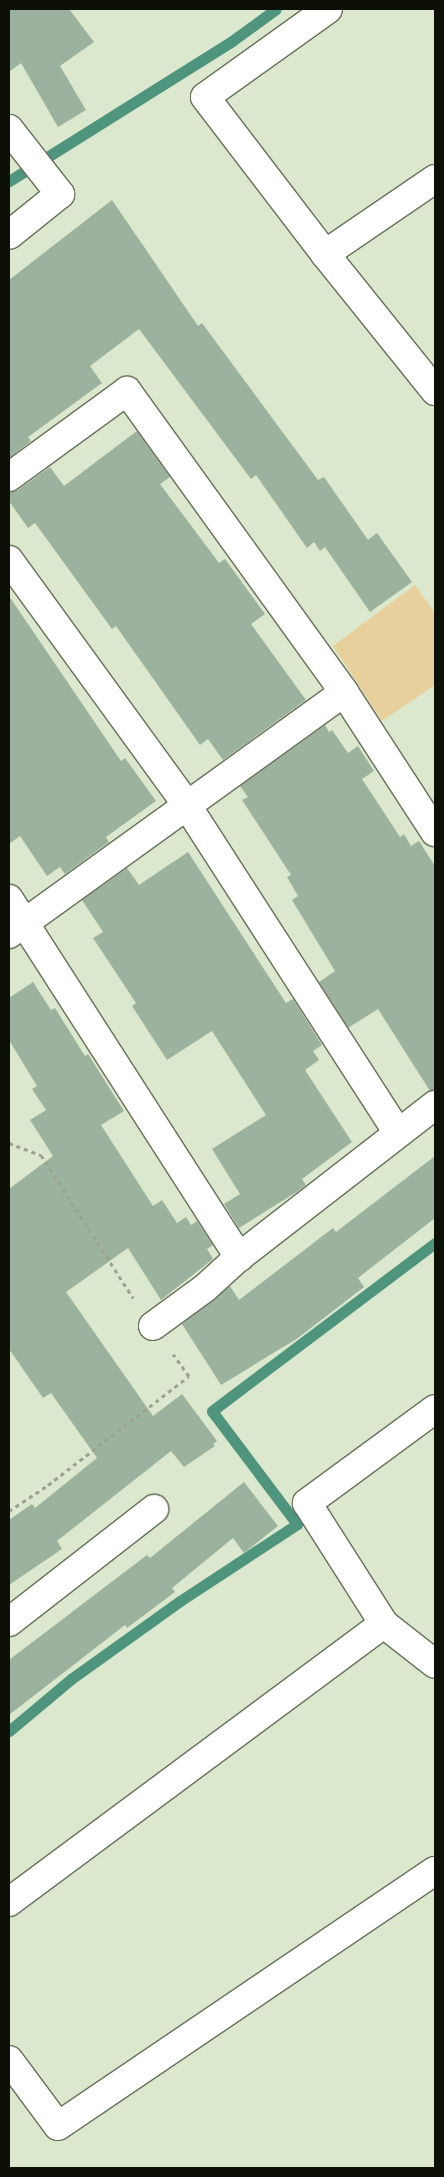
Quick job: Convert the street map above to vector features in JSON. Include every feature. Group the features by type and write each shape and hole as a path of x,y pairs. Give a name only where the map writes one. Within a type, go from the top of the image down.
{"street":[{"path":"328,9 204,97 324,254 435,391"},
{"path":"9,234 60,194 16,138"},
{"path":"324,254 435,179"},
{"path":"9,477 127,391 344,692 435,832"},
{"path":"9,560 186,804 397,1132"},
{"path":"17,928 186,804 344,692"},
{"path":"9,899 17,928 239,1257"},
{"path":"153,1326 205,1288 239,1257 397,1132 435,1105"},
{"path":"435,1409 307,1504 384,1624 435,1664"},
{"path":"9,1622 154,1509"},
{"path":"9,1902 384,1624"},
{"path":"9,2060 58,2126 435,1871"}],"path":[{"path":"9,1143 41,1155 115,1274 189,1376 48,1485 9,1511"}],"shaded area":[{"path":"415,585 435,613 435,685 382,721 333,646"}],"building":[{"path":"9,9 69,9 94,42 60,66 86,110 58,127 21,63 9,72"},
{"path":"112,200 198,326 202,323 318,480 324,477 368,540 377,533 412,582 370,612 325,547 320,551 314,542 307,548 256,475 251,479 139,329 90,366 102,383 28,437 31,441 9,458 9,280"},
{"path":"137,431 170,477 160,484 219,563 225,559 265,614 251,624 306,700 223,760 208,739 200,745 116,626 112,629 35,523 28,528 9,501 9,492 18,490 50,467 64,486"},
{"path":"9,596 121,761 125,758 156,801 106,837 109,842 65,874 60,867 47,876 20,836 9,844"},
{"path":"325,725 329,732 332,730 348,753 358,746 374,771 362,779 400,837 404,834 411,846 419,841 435,866 435,1090 430,1091 378,1009 348,1028 319,982 335,971 292,900 298,896 287,877 291,875 242,800 248,797 240,786"},
{"path":"188,852 286,1003 293,999 322,1045 313,1051 319,1060 305,1070 352,1142 302,1179 306,1185 239,1228 224,1204 240,1194 212,1149 266,1115 212,1031 167,1060 132,1006 136,1003 93,938 103,932 82,900 127,868 139,885"},
{"path":"33,982 51,1010 55,1008 85,1056 88,1054 124,1111 101,1125 153,1206 162,1200 177,1223 186,1217 191,1225 197,1221 213,1245 207,1249 213,1259 161,1300 128,1248 66,1292 153,1416 182,1394 217,1441 213,1444 215,1446 184,1467 171,1451 57,1541 62,1549 9,1585 9,1520 32,1504 35,1508 97,1458 51,1393 43,1398 9,1349 9,1189 53,1156 30,1120 46,1110 32,1089 37,1086 9,1040 9,998"},
{"path":"435,1156 435,1218 358,1278 364,1287 298,1338 221,1385 182,1324 230,1286 239,1300 333,1228 336,1232"},
{"path":"244,1482 278,1526 244,1553 233,1538 172,1588 175,1592 127,1628 125,1625 9,1715 9,1660 147,1555 150,1558"}],"waterway":[{"path":"9,181 232,41 276,9"},
{"path":"9,1731 71,1679 180,1601 297,1524 212,1411 435,1243"}]}
